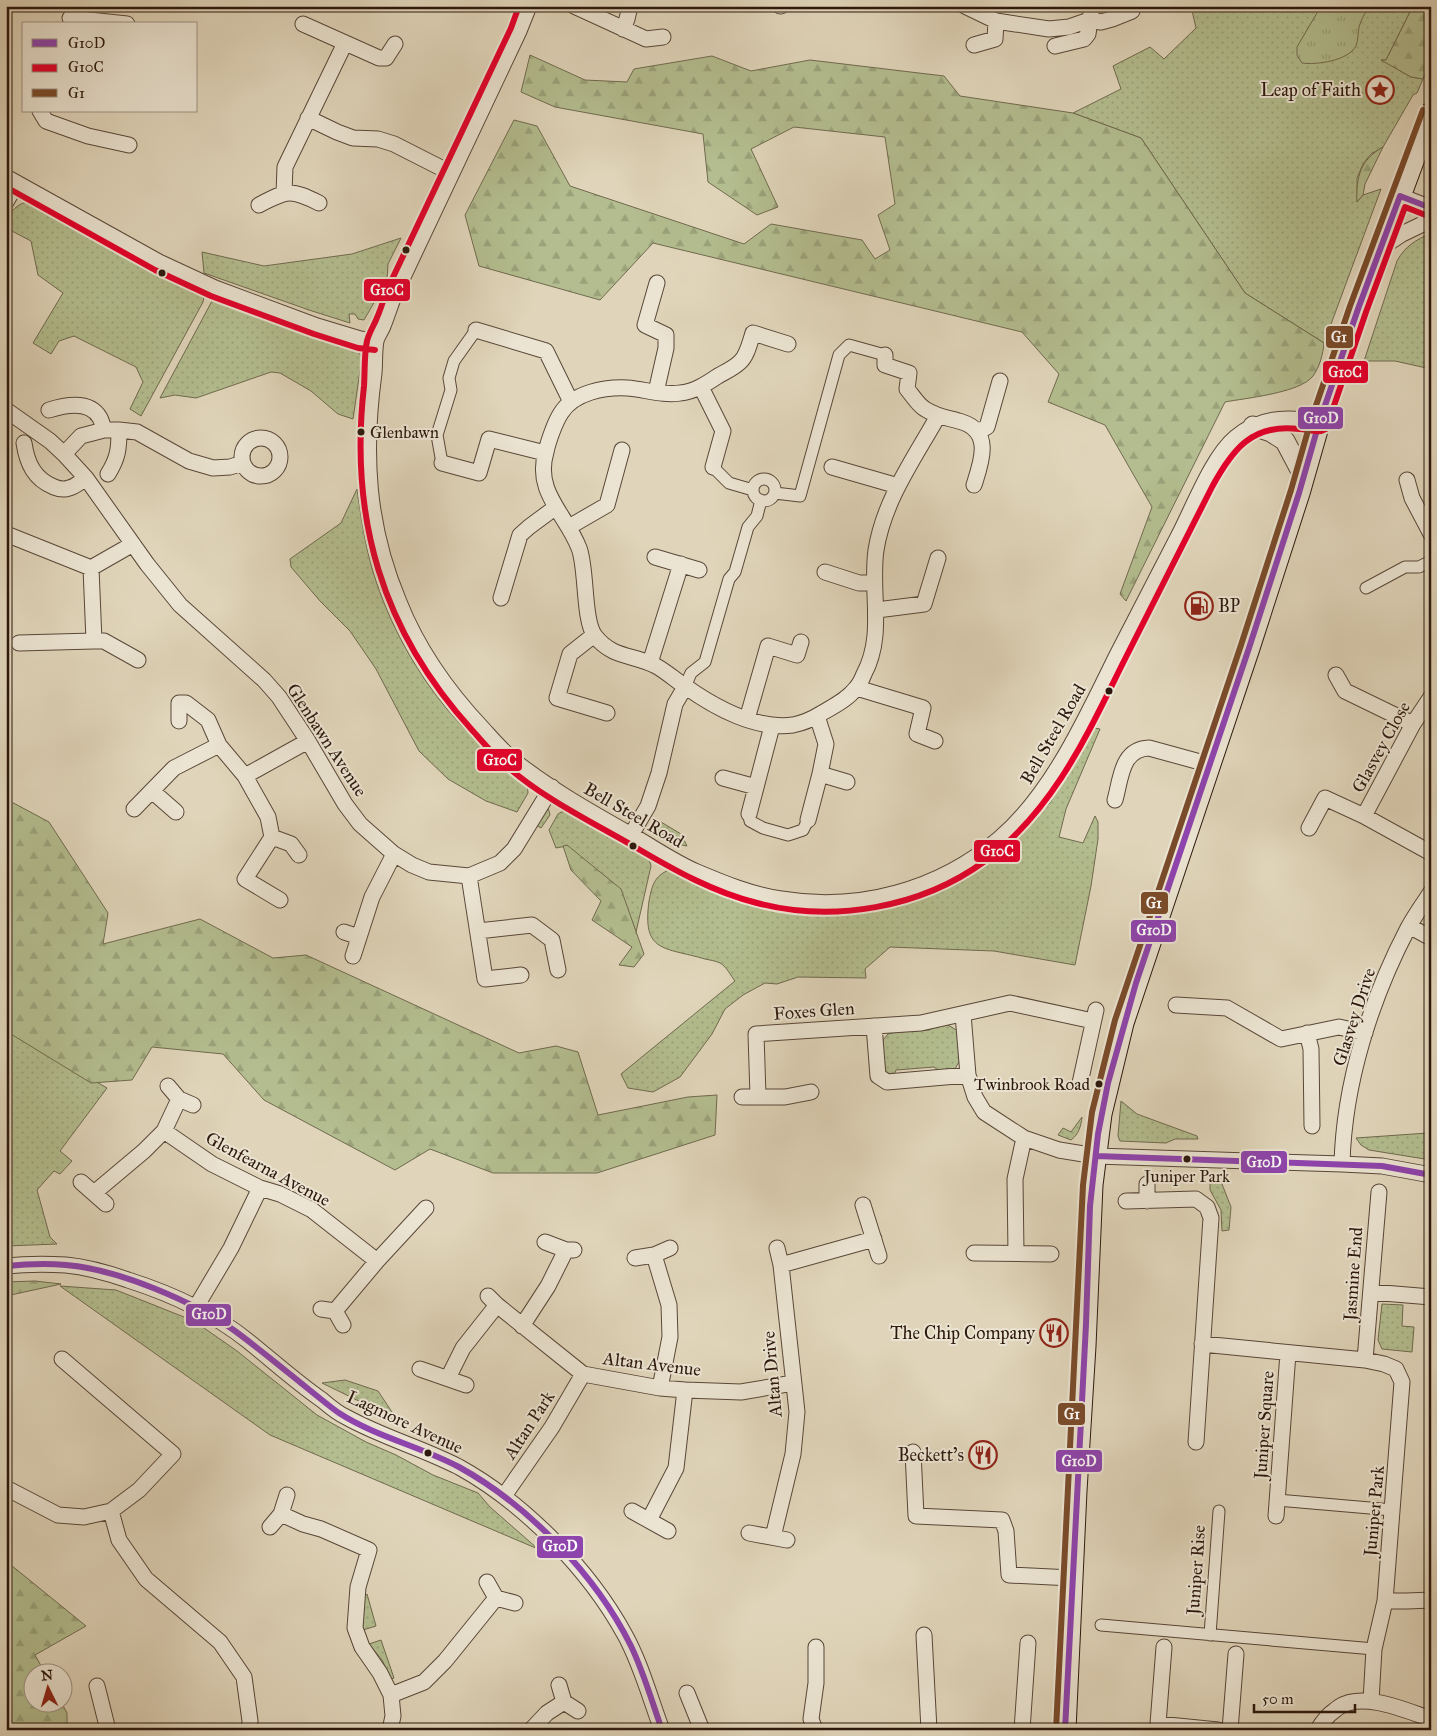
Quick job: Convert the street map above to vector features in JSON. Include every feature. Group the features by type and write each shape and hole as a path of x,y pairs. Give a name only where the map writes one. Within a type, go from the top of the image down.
{"main road":[{"path":"1065,1730 1092,1185 1101,1114 1123,1024 1211,765 1304,478 1319,423 1431,113"}],"street":[{"name":"Bell Steel Road","path":"529,6 394,296 376,341 367,448 375,526 387,571 399,604 438,675 457,701 515,762 616,828 692,869 726,884 763,896 800,902 830,904 885,896 934,880 966,863 999,839 1019,820 1055,773 1202,489 1219,458 1232,440 1253,426 1279,419 1303,419 1319,423"},
{"path":"574,6 646,39 664,37"},
{"path":"623,29 630,6"},
{"path":"965,6 996,22 1049,30 1069,27 1090,13"},
{"path":"1090,13 1101,22 1132,11"},
{"path":"1055,46 1084,39 1088,34 1090,13"},
{"path":"70,16 112,22"},
{"path":"974,45 995,39 996,22"},
{"path":"303,24 379,58 386,58 396,44"},
{"path":"284,193 285,167 345,42"},
{"path":"41,112 46,121 88,136 129,145"},
{"path":"308,118 353,138 378,139 394,144 451,173"},
{"path":"6,202 12,180 159,262 215,288 317,326 360,339 376,341"},
{"path":"259,205 284,193 303,195 319,203"},
{"path":"1400,196 1431,208"},
{"path":"1381,248 1402,234 1431,220"},
{"path":"656,392 666,348 666,335 645,324 657,283"},
{"path":"545,453 489,439 479,473 442,462 437,435 451,390 449,378 454,360 476,330 546,351 571,402"},
{"path":"788,344 753,333 742,361 701,387 679,394 627,388 599,390 571,402 560,413 545,453 542,474 548,495 569,527 580,551 589,616 594,635 615,653 650,663 664,670 685,687 720,707 747,719 772,726 796,725 838,704 857,688 870,663 876,636 877,610 874,583 876,549 887,510 898,486 938,416"},
{"path":"775,493 800,496 839,355 848,345 885,356 885,365 909,373 907,389 924,409 938,416 964,422 977,432 984,450 974,485"},
{"path":"977,432 987,427 1000,380"},
{"path":"701,387 723,431 713,467 729,483 753,490"},
{"path":"49,410 63,405 78,405 89,409 100,417 104,430"},
{"name":"Glenbawn Avenue","path":"6,410 64,454 86,478 180,605 264,680 279,697 360,824 394,854 412,865 429,872 469,876 500,863 514,849 552,787"},
{"path":"1253,426 1285,440 1304,478"},
{"path":"64,454 81,436 104,430 119,430 136,432 189,461 213,468 230,467 243,463"},
{"path":"108,474 115,464 118,453 119,430"},
{"path":"24,444 26,458 36,475 45,483 60,489 70,488 86,478"},
{"path":"569,527 607,505 622,450"},
{"path":"832,467 898,486"},
{"path":"753,490 759,481 766,479 772,483 775,493"},
{"path":"1407,480 1412,498 1431,534"},
{"path":"753,490 755,496 761,500 768,500 775,493"},
{"path":"631,835 648,806 659,773 675,704 691,673 705,662 729,579 735,572 748,528 757,516 761,500"},
{"path":"502,598 520,535 556,507"},
{"path":"6,534 91,568"},
{"path":"91,568 133,544"},
{"path":"655,557 699,570"},
{"path":"877,610 924,604 938,558"},
{"path":"1366,588 1405,567 1419,568 1431,561"},
{"path":"650,663 680,564"},
{"path":"91,568 94,641"},
{"path":"825,572 859,583 874,583"},
{"path":"594,635 570,654 557,698 607,714"},
{"path":"18,644 104,642 138,660"},
{"path":"747,719 768,646 797,655 800,642"},
{"path":"1336,675 1345,691 1414,724"},
{"path":"857,688 923,708 917,734 935,740"},
{"name":"Glasvey Close","path":"1364,816 1414,724 1431,698"},
{"path":"179,721 179,703 186,703 208,720 220,745 245,776 268,817 272,837 245,878 280,900"},
{"path":"772,726 749,814 750,821 763,828 788,835 804,830 820,774 826,744 817,716"},
{"path":"245,776 308,741"},
{"path":"134,809 174,768 220,745"},
{"path":"1115,800 1127,758 1142,748 1149,748 1211,765"},
{"path":"820,774 847,782"},
{"path":"723,778 756,787"},
{"path":"152,791 176,812"},
{"name":"Glasvey Close","path":"1309,828 1325,798 1364,816 1431,852"},
{"path":"272,837 291,844 299,855"},
{"path":"353,956 372,897 394,854"},
{"path":"469,876 484,979 521,975"},
{"name":"Glasvey Drive","path":"1342,1164 1347,1107 1365,1033 1388,970 1409,926 1431,892"},
{"path":"478,931 532,925 552,940 558,970"},
{"path":"1409,926 1431,938"},
{"path":"344,932 359,937"},
{"name":"Foxes Glen","path":"758,1096 751,1035 921,1023 1010,1003 1094,1015 1080,1083"},
{"path":"1176,1005 1227,1008 1282,1039 1339,1027 1365,1033"},
{"path":"963,1014 968,1075 975,1096 984,1112 1024,1138 1059,1150 1096,1156 1382,1166 1431,1175"},
{"name":"Foxes Glen","path":"874,1026 878,1076 887,1082 968,1075"},
{"path":"1307,1033 1311,1049 1312,1126"},
{"path":"94,1193 144,1151 164,1131 186,1102 168,1086"},
{"path":"742,1097 785,1097 811,1092"},
{"name":"Glenfearna Avenue","path":"164,1131 212,1164 260,1188 280,1194 312,1210 377,1261"},
{"path":"1016,1253 1016,1180 1024,1138"},
{"path":"81,1182 106,1204"},
{"path":"1147,1184 1147,1201"},
{"path":"196,1307 231,1248 260,1188"},
{"name":"Jasmine End","path":"1365,1360 1379,1192"},
{"path":"1126,1201 1196,1199 1207,1207 1211,1218 1196,1442"},
{"path":"343,1325 328,1310 377,1261 427,1205"},
{"path":"862,1205 879,1256"},
{"path":"780,1265 874,1239"},
{"path":"522,1326 571,1250 545,1242"},
{"path":"635,1258 654,1255 670,1248"},
{"name":"Altan Drive","path":"749,1533 780,1539 793,1454 797,1412 792,1383 780,1265 776,1248"},
{"path":"974,1253 1051,1254"},
{"path":"654,1255 669,1305 670,1337 660,1388"},
{"name":"Lagmore Avenue","path":"6,1266 66,1266 94,1270 152,1288 196,1307 219,1320 247,1340 286,1373 345,1417 459,1468 504,1496 570,1557 624,1633 632,1648 662,1730"},
{"path":"1371,1292 1431,1297"},
{"name":"Altan Avenue","path":"448,1378 463,1348 492,1300 583,1374 660,1388 685,1390 741,1392 792,1383"},
{"name":"Juniper Park","path":"1202,1344 1365,1360 1396,1369 1402,1382 1393,1510 1384,1601 1374,1649 1371,1701"},
{"name":"Juniper Square","path":"1276,1516 1288,1353"},
{"path":"6,1488 58,1515 84,1517 111,1511 139,1490 172,1454 62,1358"},
{"path":"420,1369 466,1385"},
{"name":"Altan Park","path":"504,1496 552,1427 583,1374"},
{"path":"649,1520 676,1468 685,1390"},
{"path":"912,1452 916,1516 1002,1520 1006,1530 1008,1575 1072,1578"},
{"path":"270,1527 281,1514 287,1495"},
{"name":"Juniper Square","path":"1276,1500 1393,1510"},
{"path":"111,1511 119,1540 146,1579 220,1642 244,1677 250,1721 249,1730"},
{"path":"632,1511 668,1531"},
{"name":"Juniper Rise","path":"1219,1511 1210,1635 1374,1649"},
{"path":"281,1514 369,1550 358,1587 355,1628 362,1647 380,1673 391,1695 393,1716 390,1730"},
{"path":"487,1582 496,1598 515,1602"},
{"path":"391,1695 424,1682 445,1661 496,1598"},
{"path":"1384,1601 1431,1600"},
{"path":"1101,1626 1210,1635"},
{"path":"1165,1631 1158,1724 1218,1730"},
{"path":"924,1635 929,1730"},
{"path":"1230,1730 1238,1637"},
{"path":"1022,1730 1028,1643"},
{"path":"815,1730 811,1719 816,1683 816,1647"},
{"path":"559,1685 564,1702 578,1711"},
{"path":"98,1686 108,1730"},
{"path":"687,1694 702,1730"},
{"path":"1318,1730 1322,1722 1340,1706 1356,1701 1387,1704 1431,1719"},
{"path":"531,1730 547,1713 564,1702"}],"green space":[{"path":"1191,6 1251,6 1270,11 1278,6 1413,6 1386,60 1382,60 1411,77 1423,79 1417,93 1413,95 1383,147 1371,154 1363,164 1357,178 1357,202 1363,195 1381,189 1324,343 1245,293 1141,138 1073,113 1121,89 1113,66 1150,47 1164,59 1196,28"},
{"path":"1321,6 1370,6 1359,27 1357,44 1352,51 1331,61 1302,63 1297,55 1297,47"},
{"path":"1413,6 1431,6 1431,59 1423,79 1411,77 1381,60 1386,60"},
{"path":"530,55 585,80 627,82 634,69 712,56 751,71 810,60 944,76 960,96 1073,113 1141,138 1245,293 1324,343 1319,364 1313,376 1297,387 1272,394 1225,402 1126,601 1120,594 1152,507 1105,425 1048,402 1059,374 1022,332 653,243 600,300 479,266 465,215 514,120 537,126 570,186 744,244 771,224 862,240 875,259 890,250 878,215 895,204 885,137 794,127 751,149 778,207 757,215 708,182 703,134 555,107 521,92"},
{"path":"1383,147 1365,184 1363,195 1357,202 1357,185 1361,170 1369,158"},
{"path":"28,202 204,295 203,302 141,416 130,409 143,382 136,367 74,336 59,341 51,354 33,343 63,293 38,275 31,241 10,230 6,235 6,224 9,215 17,206"},
{"path":"1431,233 1431,369 1395,361 1364,361 1397,261 1411,244"},
{"path":"401,238 388,264 387,280 364,320 358,319 355,314 349,314 350,323 204,273 202,252 264,266 352,254"},
{"path":"212,301 359,353 362,357 353,419 338,414 311,391 280,373 271,372 196,398 175,395 160,398"},
{"path":"357,489 373,572 396,630 416,666 448,711 480,744 527,783 528,793 517,812 486,801 448,779 419,751 376,669 350,631 320,601 291,567 290,559 341,523"},
{"path":"1094,728 1100,729 1066,809 1059,837 1083,843 1095,816 1098,822 1098,839 1091,886 1075,965 994,951 890,947 865,969 866,978 798,977 777,984 765,983 743,995 725,1009 712,1034 680,1077 653,1092 628,1088 621,1074 735,981 722,964 667,949 653,939 649,930 649,901 653,886 660,875 669,870 729,899 771,910 804,915 834,915 886,908 942,889 970,875 990,860 1050,803"},
{"path":"6,799 49,822 108,913 103,944 200,919 273,958 306,955 519,1053 556,1046 578,1052 598,1115 688,1097 717,1095 715,1135 597,1173 493,1173 430,1149 395,1170 264,1100 223,1054 152,1047 132,1080 91,1083 6,1031"},
{"path":"548,807 550,815 541,828 536,825"},
{"path":"565,810 574,813 649,859 651,866 636,932 567,846 556,848 549,830 558,814"},
{"path":"656,819 681,834 687,846 669,839 661,833 654,826"},
{"path":"567,845 621,889 644,954 634,967 619,965 632,947 592,920 601,901 571,870 563,846"},
{"path":"941,1025 948,1025 958,1031 961,1058 955,1069 939,1071 934,1067 896,1070 894,1075 888,1073 883,1066 883,1040 888,1034 929,1030"},
{"path":"6,1030 107,1088 60,1151 72,1161 60,1174 54,1171 37,1190 50,1237 57,1244 6,1246"},
{"path":"1121,1101 1137,1114 1197,1136 1198,1139 1175,1139 1166,1143 1120,1141 1118,1136"},
{"path":"1082,1117 1079,1130 1071,1140 1058,1135 1063,1128 1071,1132"},
{"path":"1431,1134 1431,1160 1369,1150 1361,1145 1356,1138"},
{"path":"1220,1179 1231,1207 1229,1230 1222,1231 1221,1210 1210,1190 1210,1180"},
{"path":"35,1281 61,1284 6,1296 6,1282"},
{"path":"60,1286 116,1290 194,1321 237,1351 317,1415 433,1475 478,1493 490,1507 538,1549 270,1435"},
{"path":"1382,1304 1403,1305 1402,1326 1414,1327 1412,1352 1382,1349 1378,1340"},
{"path":"345,1380 378,1391 398,1421 392,1420 322,1383"},
{"path":"6,1561 86,1626 35,1655 40,1664 22,1664 22,1714 67,1714 67,1730 6,1730"},
{"path":"367,1594 376,1626 363,1630 363,1598"},
{"path":"381,1640 394,1678 391,1679 382,1660 369,1644"}],"transit line":[{"name":"G10C","path":"519,6 511,28 386,292 367,341 361,435 362,482 368,527 379,570 394,612 415,653 441,692 472,730 503,763 550,798 664,864 709,887 757,903 786,909 846,911 905,900 933,890 960,877 985,861 1031,819 1050,795 1082,743 1227,461 1245,442 1268,430 1283,428 1316,431 1326,429 1366,312 1405,207 1428,216"},
{"name":"G1","path":"1056,1730 1083,1185 1092,1112 1115,1020 1241,645 1291,490 1311,420 1350,306 1423,110"},
{"name":"G10C","path":"6,187 155,270 211,296 314,334 358,348 375,350"},
{"name":"G10D","path":"1065,1730 1086,1324 1090,1206 1098,1134 1108,1083 1136,983 1249,648 1299,493 1319,423 1358,309 1400,196 1431,208"},
{"name":"G10D","path":"1096,1156 1382,1166 1431,1175"},
{"name":"G10D","path":"6,1266 51,1264 86,1268 131,1280 177,1298 235,1331 339,1413 368,1429 459,1467 485,1483 510,1501 558,1544 599,1593 636,1656 662,1730"}],"place":[{"name":"Leap of Faith","path":"1380,90"},
{"name":"Glenbawn","path":"361,432"},
{"name":"BP","path":"1199,606"},
{"name":"Twinbrook Road","path":"1099,1084"},
{"name":"Juniper Park","path":"1187,1159"},
{"name":"The Chip Company","path":"1054,1333"},
{"name":"Beckett's","path":"983,1455"}]}
